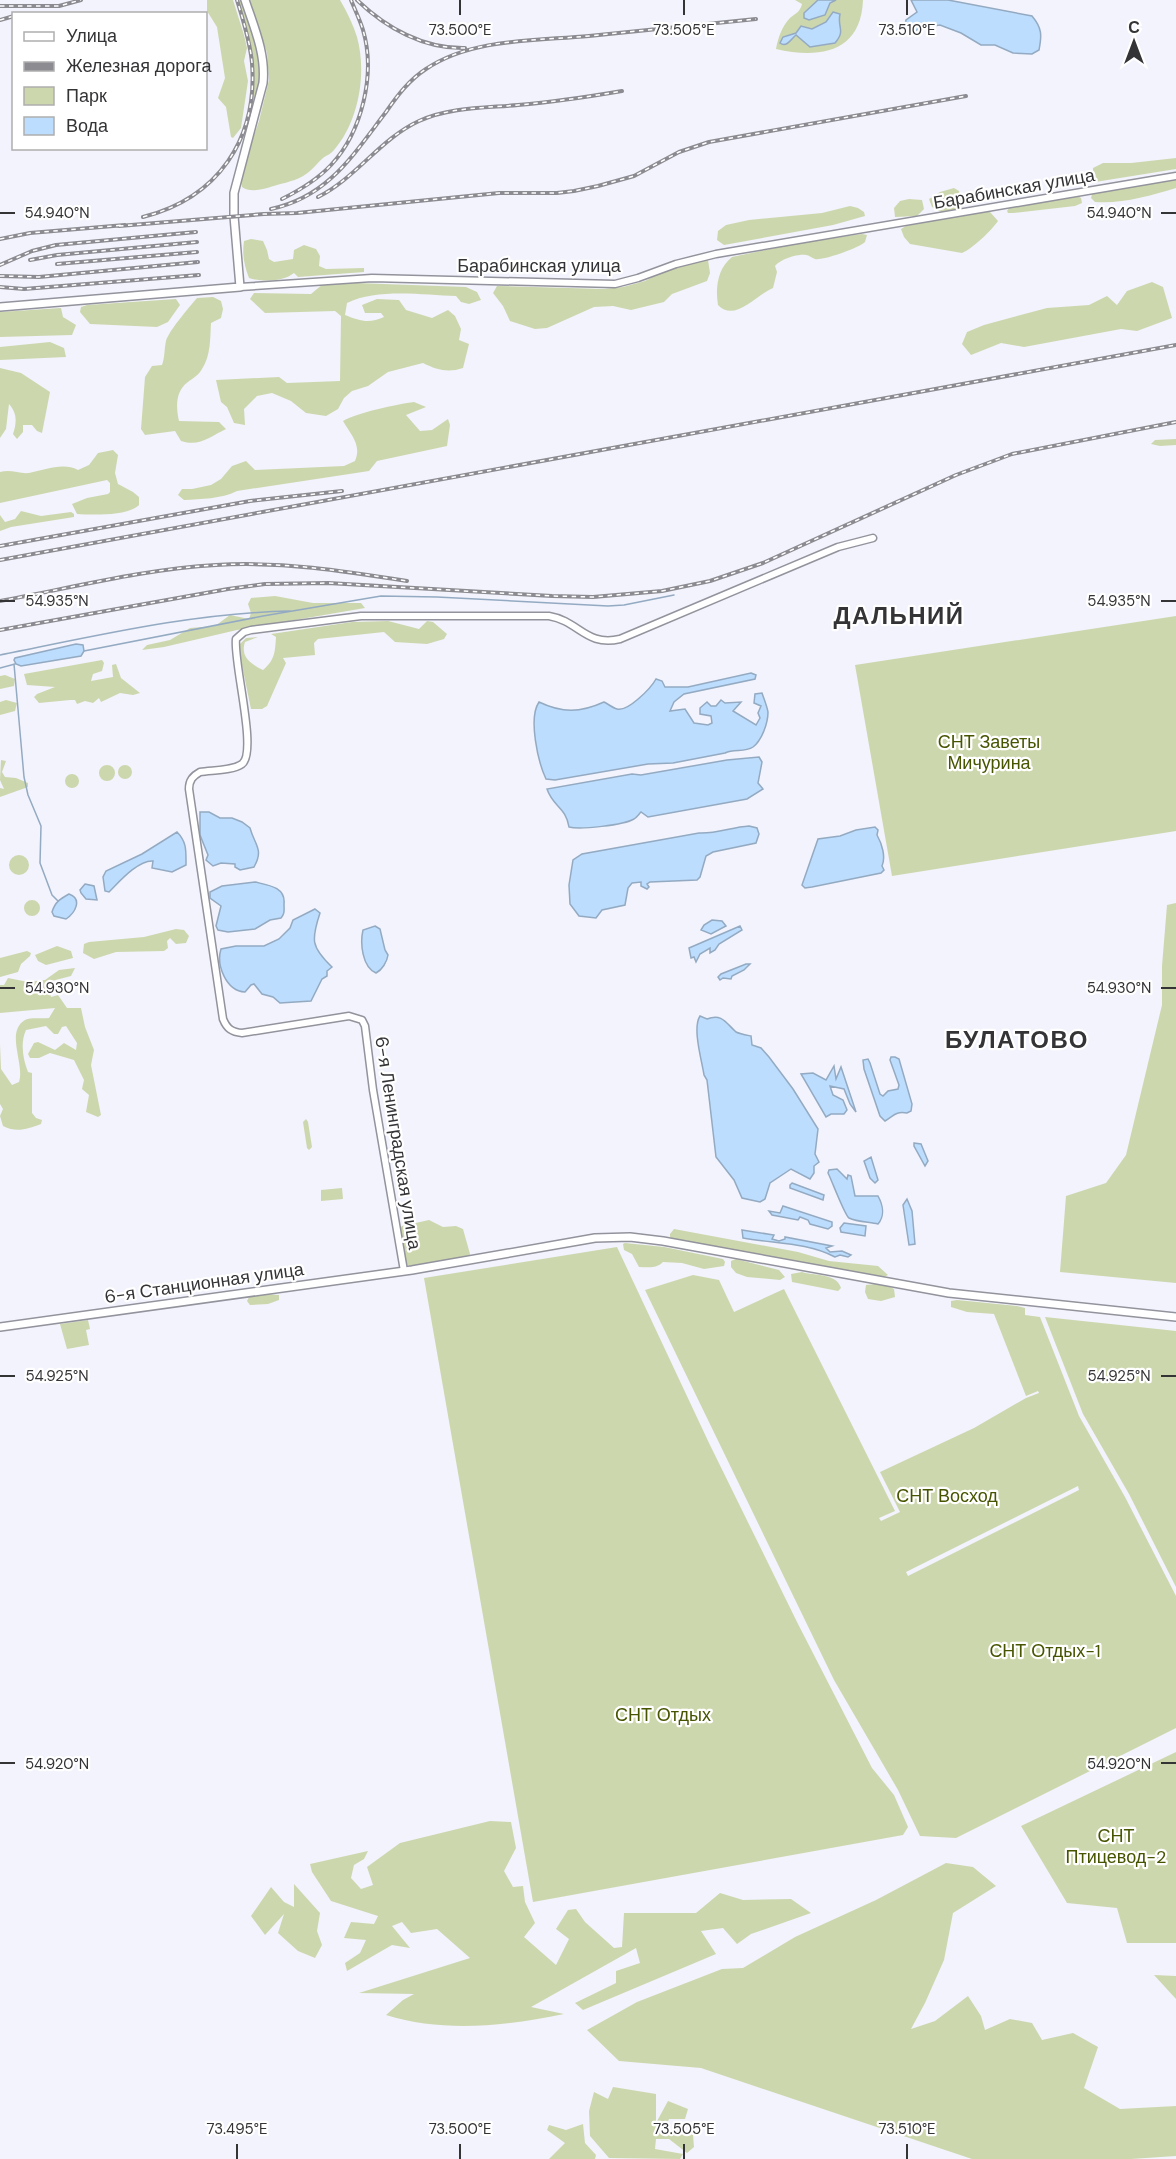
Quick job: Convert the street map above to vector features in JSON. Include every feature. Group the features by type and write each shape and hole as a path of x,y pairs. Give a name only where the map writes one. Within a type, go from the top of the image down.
{"main road":[{"path":"240,287 234,193 264,73 263,54 245,0"},
{"name":"Барабинская улица","path":"0,307 240,287"},
{"name":"6-я Станционная улица","path":"0,1327 412,1270 595,1238 630,1237 949,1293 1176,1317"}],"street":[{"name":"Барабинская улица","path":"240,287 372,278 615,284 676,264 716,254 1176,176"},
{"name":"6-я Ленинградская улица","path":"404,1271 373,1090 365,1026 362,1020 349,1016 249,1032 231,1030 225,1023 189,783 196,774 201,772 241,765 247,756 247,738 235,644 239,635 251,630 361,616 537,616 557,618 597,640 610,642 807,559 838,547 873,538"}],"green space":[{"path":"207,0 233,0 247,48 244,61 248,81 241,128 233,138 226,107 218,98 225,78 217,27 207,11"},
{"path":"238,0 242,0 257,46 260,65 259,84 250,115 253,84 252,57"},
{"path":"250,0 340,0 357,37 361,66 359,96 355,111 343,138 333,151 299,178 269,188 254,190 242,187 240,176 259,121 269,80 267,53"},
{"path":"795,0 863,0 855,31 846,41 822,52 807,53 776,49 785,25 801,7 802,4"},
{"path":"1176,158 1176,169 1095,182 1093,179 1093,168 1103,163 1131,163"},
{"path":"1176,179 1176,188 1136,199 1095,202 1091,198 1092,194"},
{"path":"954,188 959,191 963,206 960,209 941,212 932,207 929,199 940,192"},
{"path":"1078,196 1082,203 1075,206 1013,213 1007,211 1009,208"},
{"path":"922,200 924,209 917,216 895,217 894,208 900,201"},
{"path":"850,206 864,212 865,216 833,225 724,245 717,240 718,231 726,225 749,220 822,213"},
{"path":"984,211 990,212 998,221 971,248 962,253 910,244 901,229 906,226"},
{"path":"867,235 865,242 840,254 819,259 798,255 781,261 775,266 777,272 773,288 746,306 732,311 725,310 718,305 719,278 723,267 732,257 798,243"},
{"path":"251,239 263,241 269,259 274,262 293,259 294,250 304,245 316,249 320,256 319,266 326,269 364,268 364,272 298,277 294,273 272,280 249,278 243,246 244,241"},
{"path":"706,259 710,273 707,281 672,294 664,302 631,310 613,306 594,307 547,328 535,329 510,321 503,306 493,293 497,286 603,289 623,287 645,281 663,271"},
{"path":"1152,282 1163,287 1172,318 1137,331 1121,329 1024,347 1001,343 971,355 962,344 967,332 984,325 1047,308 1089,305 1107,296 1117,305 1127,291"},
{"path":"323,284 466,287 477,292 481,300 469,304 461,302 456,296 400,294 372,295 347,303 345,315 364,321 384,317 381,313 365,313 362,305 377,299 399,300 406,310 432,318 448,310 455,316 461,329 459,340 469,344 463,368 443,370 423,363 388,372 368,386 352,391 344,398 338,409 326,416 306,413 291,401 272,393 257,396 244,409 245,425 234,423 227,407 221,402 216,380 279,377 287,383 340,381 341,316 335,311 265,313 250,299 254,293 311,294"},
{"path":"213,297 221,301 223,309 221,318 211,323 210,347 205,364 181,390 177,411 179,421 219,422 226,429 194,443 181,441 175,431 145,435 141,429 145,377 152,366 162,365 168,337 197,298"},
{"path":"176,299 180,305 168,322 157,327 90,324 80,312 81,307 87,305"},
{"path":"61,308 63,317 76,325 72,335 0,337 0,312"},
{"path":"50,342 64,348 66,357 0,360 0,347"},
{"path":"0,368 21,373 50,392 42,433 32,425 23,425 23,432 17,439 13,434 15,414 9,404 6,429 0,438"},
{"path":"414,402 426,407 406,415 420,431 432,430 448,419 450,425 447,446 377,461 369,471 237,491 211,498 184,500 178,495 182,489 211,485 221,479 232,466 246,461 255,470 344,466 355,461 357,450 355,440 343,421 367,412"},
{"path":"1176,439 1176,445 1151,444 1155,440"},
{"path":"113,450 118,455 115,473 118,484 139,497 139,505 134,509 110,514 77,514 72,504 108,494 110,483 107,480 0,503 0,472 29,473 60,467 78,470 89,465 98,453"},
{"path":"21,511 41,516 71,512 74,517 11,527 0,531 0,515 5,522 15,519"},
{"path":"275,596 313,603 361,603 365,608 237,630 142,650 147,645 170,640 190,628 215,626 230,615 249,619 251,613 248,604 251,598"},
{"name":"СНТ Заветы Мичурина","path":"1176,616 1176,831 892,876 855,665"},
{"path":"388,621 419,629 427,621 433,622 447,634 444,639 427,644 395,642 384,632 318,639 314,643 315,655 283,658 286,663 267,706 262,709 251,709 238,646 246,638 258,637 245,642 244,652 251,662 263,670 270,663 275,651 276,637 271,634 352,622"},
{"path":"102,660 104,663 102,671 93,674 91,681 113,677 112,665 116,664 121,678 140,693 133,695 120,693 101,702 99,698 93,703 85,701 77,704 75,700 70,700 39,703 34,697 37,694 55,687 27,685 24,674"},
{"path":"5,675 15,679 14,686 0,689 0,676"},
{"path":"6,700 17,703 15,711 0,715 0,702"},
{"path":"1,760 6,761 2,772 5,777 16,778 28,783 28,787 0,797 0,788 4,789 0,780"},
{"path":"107,765 113,767 115,773 113,779 107,781 101,779 99,773 101,767"},
{"path":"122,765 128,765 132,772 128,779 122,779 118,775 118,769"},
{"path":"72,774 77,776 79,781 77,786 72,788 67,786 65,781 67,776"},
{"path":"19,855 26,858 29,865 26,872 19,875 12,872 9,865 12,858"},
{"path":"32,900 38,902 40,908 38,914 32,916 26,914 24,908 26,902"},
{"path":"1176,903 1176,1283 1060,1272 1066,1196 1106,1183 1126,1155 1162,1005 1162,966 1167,905"},
{"path":"176,929 184,930 189,936 186,943 176,944 170,938 167,941 168,948 164,951 116,952 94,959 83,953 84,944 89,942 144,937"},
{"path":"57,946 71,951 73,958 46,965 38,961 35,955"},
{"path":"27,951 31,953 30,956 21,964 18,972 0,977 0,958"},
{"path":"75,968 71,976 48,982 51,997 58,995 67,1008 81,1008 94,1050 91,1065 101,1115 98,1117 86,1112 89,1095 82,1089 84,1080 74,1060 50,1053 39,1058 30,1058 28,1054 34,1043 38,1042 55,1050 64,1043 76,1050 77,1043 66,1026 62,1027 58,1034 54,1034 46,1026 26,1030 23,1046 26,1067 28,1072 32,1073 32,1113 36,1118 42,1120 41,1124 17,1130 3,1126 0,1116 3,1109 0,1104 0,1044 1,1069 12,1085 19,1082 20,1075 16,1040 19,1025 27,1019 49,1018 55,1008 0,1013 0,985 4,985 8,978 28,982 45,980 59,970"},
{"path":"306,1119 312,1147 309,1150 303,1122"},
{"path":"342,1188 343,1199 321,1201 321,1190"},
{"path":"429,1220 443,1227 456,1226 463,1229 469,1258 412,1267 406,1264 399,1229 402,1226"},
{"path":"674,1229 798,1252 829,1261 878,1266 888,1275 880,1279 676,1241 670,1237"},
{"path":"623,1244 664,1247 723,1259 725,1262 724,1266 704,1269 682,1263 663,1262 655,1267 639,1267 632,1254 624,1250"},
{"name":"СНТ Отдых","path":"617,1247 709,1443 798,1624 872,1768 894,1795 908,1827 903,1835 533,1902 424,1278"},
{"path":"736,1259 779,1270 785,1277 780,1280 747,1277 736,1273 731,1267 731,1261"},
{"path":"802,1272 830,1277 839,1283 841,1288 838,1291 792,1282 791,1274"},
{"name":"СНТ Отдых-1","path":"693,1275 719,1280 734,1312 784,1289 895,1511 879,1518 881,1521 900,1512 880,1472 974,1428 1039,1393 1038,1391 1026,1396 994,1314 967,1312 951,1307 951,1301 1017,1306 1025,1308 1025,1315 1040,1317 1079,1416 1125,1497 1176,1596 1176,1728 956,1838 920,1836 898,1790 834,1680 645,1290","holes":["1078,1486 1079,1490 908,1576 906,1572"]},
{"path":"876,1284 894,1289 895,1297 881,1301 868,1299 865,1292 866,1285"},
{"path":"264,1294 279,1295 279,1300 268,1304 250,1305 247,1301 249,1297"},
{"path":"1045,1317 1176,1331 1176,1587 1129,1494 1083,1414"},
{"path":"88,1320 90,1329 86,1330 89,1345 67,1349 60,1324"},
{"name":"СНТ Птицевод-2","path":"1176,1752 1176,1943 1127,1943 1117,1908 1067,1903 1021,1826"},
{"path":"490,1821 511,1822 516,1848 504,1871 513,1887 523,1886 525,1902 535,1923 524,1937 556,1965 569,1939 556,1929 568,1910 576,1909 585,1922 614,1948 622,1947 624,1913 696,1913 720,1893 743,1900 791,1899 811,1913 751,1934 737,1944 723,1928 701,1931 716,1954 583,2010 575,2003 616,1983 616,1971 640,1963 636,1948 531,2007 564,2014 519,2022 475,2026 430,2024 386,2015 403,2000 414,1994 359,1993 470,1958 437,1929 411,1933 402,1922 392,1926 410,1948 392,1945 347,1971 345,1963 360,1953 366,1940 344,1938 351,1922 374,1924 378,1916 331,1901 312,1872 310,1864 368,1851 364,1859 354,1865 351,1878 361,1889 373,1885 367,1867 400,1843"},
{"path":"946,1863 973,1867 996,1886 953,1913 944,1960 911,2029 935,2021 968,1996 981,2016 985,2030 1010,2019 1032,2023 1042,2040 1073,2033 1098,2047 1084,2088 1120,2109 1176,2106 1176,2156 1131,2159 972,2159 701,2068 619,2061 587,2030 637,2002 722,1969 743,1968 795,1937 876,1900"},
{"path":"294,1884 320,1913 317,1931 322,1945 315,1958 298,1951 278,1933 284,1914 265,1935 251,1916 271,1887 284,1902 294,1907"},
{"path":"1154,1975 1176,1976 1176,1999"},
{"path":"613,2087 656,2094 656,2123 668,2101 688,2109 685,2119 669,2119 663,2132 679,2128 693,2135 694,2147 687,2153 669,2139 656,2139 655,2149 683,2154 680,2159 609,2158 590,2136 589,2111 594,2092 608,2099"},
{"path":"583,2124 585,2143 596,2155 595,2159 549,2159 565,2143 547,2130 549,2125 566,2130"}],"water":[{"path":"818,0 836,0 830,3 825,15 809,20 804,18 804,13"},
{"path":"911,0 948,0 1032,16 1040,32 1039,50 1032,54 1013,53 995,45 981,45 961,33 940,25 919,28 914,33 908,33 904,28 906,20 917,12"},
{"path":"833,12 840,14 841,32 835,43 810,47 796,35 787,44 780,43 783,37 796,33 801,26 812,29 826,22"},
{"path":"76,644 83,645 84,651 81,656 21,666 14,660 15,658"},
{"path":"751,673 756,675 755,679 684,694 674,702 670,711 685,709 694,723 708,725 712,723 711,716 700,714 700,708 707,702 711,706 716,706 721,700 725,703 741,702 733,711 756,725 760,718 758,713 761,706 754,703 755,694 762,693 768,712 767,721 759,740 750,749 673,763 648,764 555,780 546,779 537,751 534,729 534,718 539,702 563,710 579,710 604,702 622,709 639,698 656,679 662,681 665,687 688,687"},
{"path":"759,757 762,762 758,783 763,789 747,799 648,817 641,812 634,819 612,825 569,827 565,815 547,789 632,774 641,775 727,760"},
{"path":"200,812 209,812 220,818 232,818 250,828 258,848 254,867 240,870 235,867 235,864 221,863 213,866 206,860 208,855 200,835"},
{"path":"749,826 757,828 759,834 756,843 713,852 706,856 697,880 650,882 647,884 649,887 647,889 641,886 641,882 632,883 628,888 625,905 602,910 596,918 579,916 570,904 569,885 573,860 582,854"},
{"path":"875,827 882,846 884,870 881,873 812,887 805,888 802,885 818,839"},
{"path":"177,832 184,843 186,865 172,872 152,868 153,861 147,862 129,872 109,892 105,891 103,877 106,871 142,854"},
{"path":"255,882 275,888 282,894 284,910 281,918 270,920 255,929 228,932 218,930 216,926 221,906 210,898 210,892 222,886"},
{"path":"85,884 94,886 97,900 86,899 81,893 80,890"},
{"path":"69,894 76,899 77,903 72,913 66,919 54,916 52,912 55,906 60,899"},
{"path":"315,909 320,913 315,930 315,943 320,954 332,967 327,971 327,976 322,979 311,1001 280,1003 273,997 262,994 254,984 245,992 238,991 228,982 221,969 221,949 236,946 264,946 279,939 290,928 293,920"},
{"path":"712,920 722,921 726,926 711,934 701,930"},
{"path":"375,926 380,929 388,955 384,966 376,973 371,970 365,960 362,941 363,930"},
{"path":"740,926 742,930 719,944 715,950 710,953 710,948 700,954 696,962 694,957 691,958 689,948"},
{"path":"750,964 731,979 720,980 718,977 721,974"},
{"path":"700,1016 707,1019 720,1018 736,1032 751,1036 752,1045 761,1048 793,1089 818,1129 815,1154 819,1162 814,1166 814,1173 810,1179 791,1169 770,1183 765,1199 760,1202 742,1198 734,1180 716,1157 707,1080 704,1075 697,1036"},
{"path":"891,1057 899,1059 912,1104 911,1111 897,1113 885,1121 880,1116 863,1060 868,1059 880,1094 883,1096 888,1091 898,1089 899,1085"},
{"path":"834,1066 836,1079 841,1067 856,1112 844,1089 830,1086 833,1095 843,1100 847,1110 844,1114 831,1114 826,1117 801,1074 813,1073 826,1080"},
{"path":"914,1143 921,1144 928,1161 925,1166 914,1146"},
{"path":"871,1157 878,1180 875,1183 870,1178 864,1161"},
{"path":"837,1169 847,1179 848,1175 851,1176 855,1196 878,1196 882,1218 878,1224 847,1216 828,1173 829,1170"},
{"path":"792,1183 824,1195 823,1200 790,1188"},
{"path":"907,1199 912,1211 915,1244 909,1245 903,1205"},
{"path":"783,1206 832,1222 832,1226 828,1229 810,1224 808,1220 800,1217 798,1220 772,1215 769,1211 780,1213"},
{"path":"844,1223 866,1226 865,1236 841,1232 840,1228"},
{"path":"742,1230 774,1235 772,1239 779,1241 785,1237 832,1246 826,1248 830,1252 842,1251 851,1255 835,1257 802,1246 743,1238"}],"waterway":[{"path":"84,651 263,616 381,596 608,606 674,595"},
{"path":"0,655 180,621 290,611"},
{"path":"14,664 24,777 28,795 41,826 40,863 52,895 58,901"},
{"path":"0,668 15,664"}],"railway":[{"path":"0,6 59,6 81,0"},
{"path":"143,217 193,196 212,180 228,161 240,140 248,116 252,91 252,63 237,0"},
{"path":"282,199 320,175 342,152 364,102 368,65 367,47 351,0"},
{"path":"357,0 380,19 406,35 435,45 465,48"},
{"path":"0,20 12,17"},
{"path":"271,209 308,195 324,184 362,144 409,83 426,69 463,51 526,40 756,19"},
{"path":"318,197 344,180 392,138 431,116 468,109 544,102 622,91"},
{"path":"119,226 297,213 499,193 574,191 634,176 679,152 709,142 966,96"},
{"path":"0,239 30,233 125,225"},
{"path":"0,265 32,251 56,245 196,232"},
{"path":"30,260 57,255 197,242"},
{"path":"57,264 197,252"},
{"path":"0,276 39,277 198,262"},
{"path":"0,287 24,289 199,275"},
{"path":"0,560 1176,345"},
{"path":"0,630 265,584 328,583 593,597 662,591 710,581 763,563 956,475 1012,454 1176,422"},
{"path":"0,546 250,501 342,491"},
{"path":"0,601 162,570 216,565 264,564 336,570 407,581"}],"district":[{"name":"ДАЛЬНИЙ","path":"899,616"},
{"name":"БУЛАТОВО","path":"1017,1040"}],"park label":[{"name":"СНТ Восход","path":"947,1496"}]}
